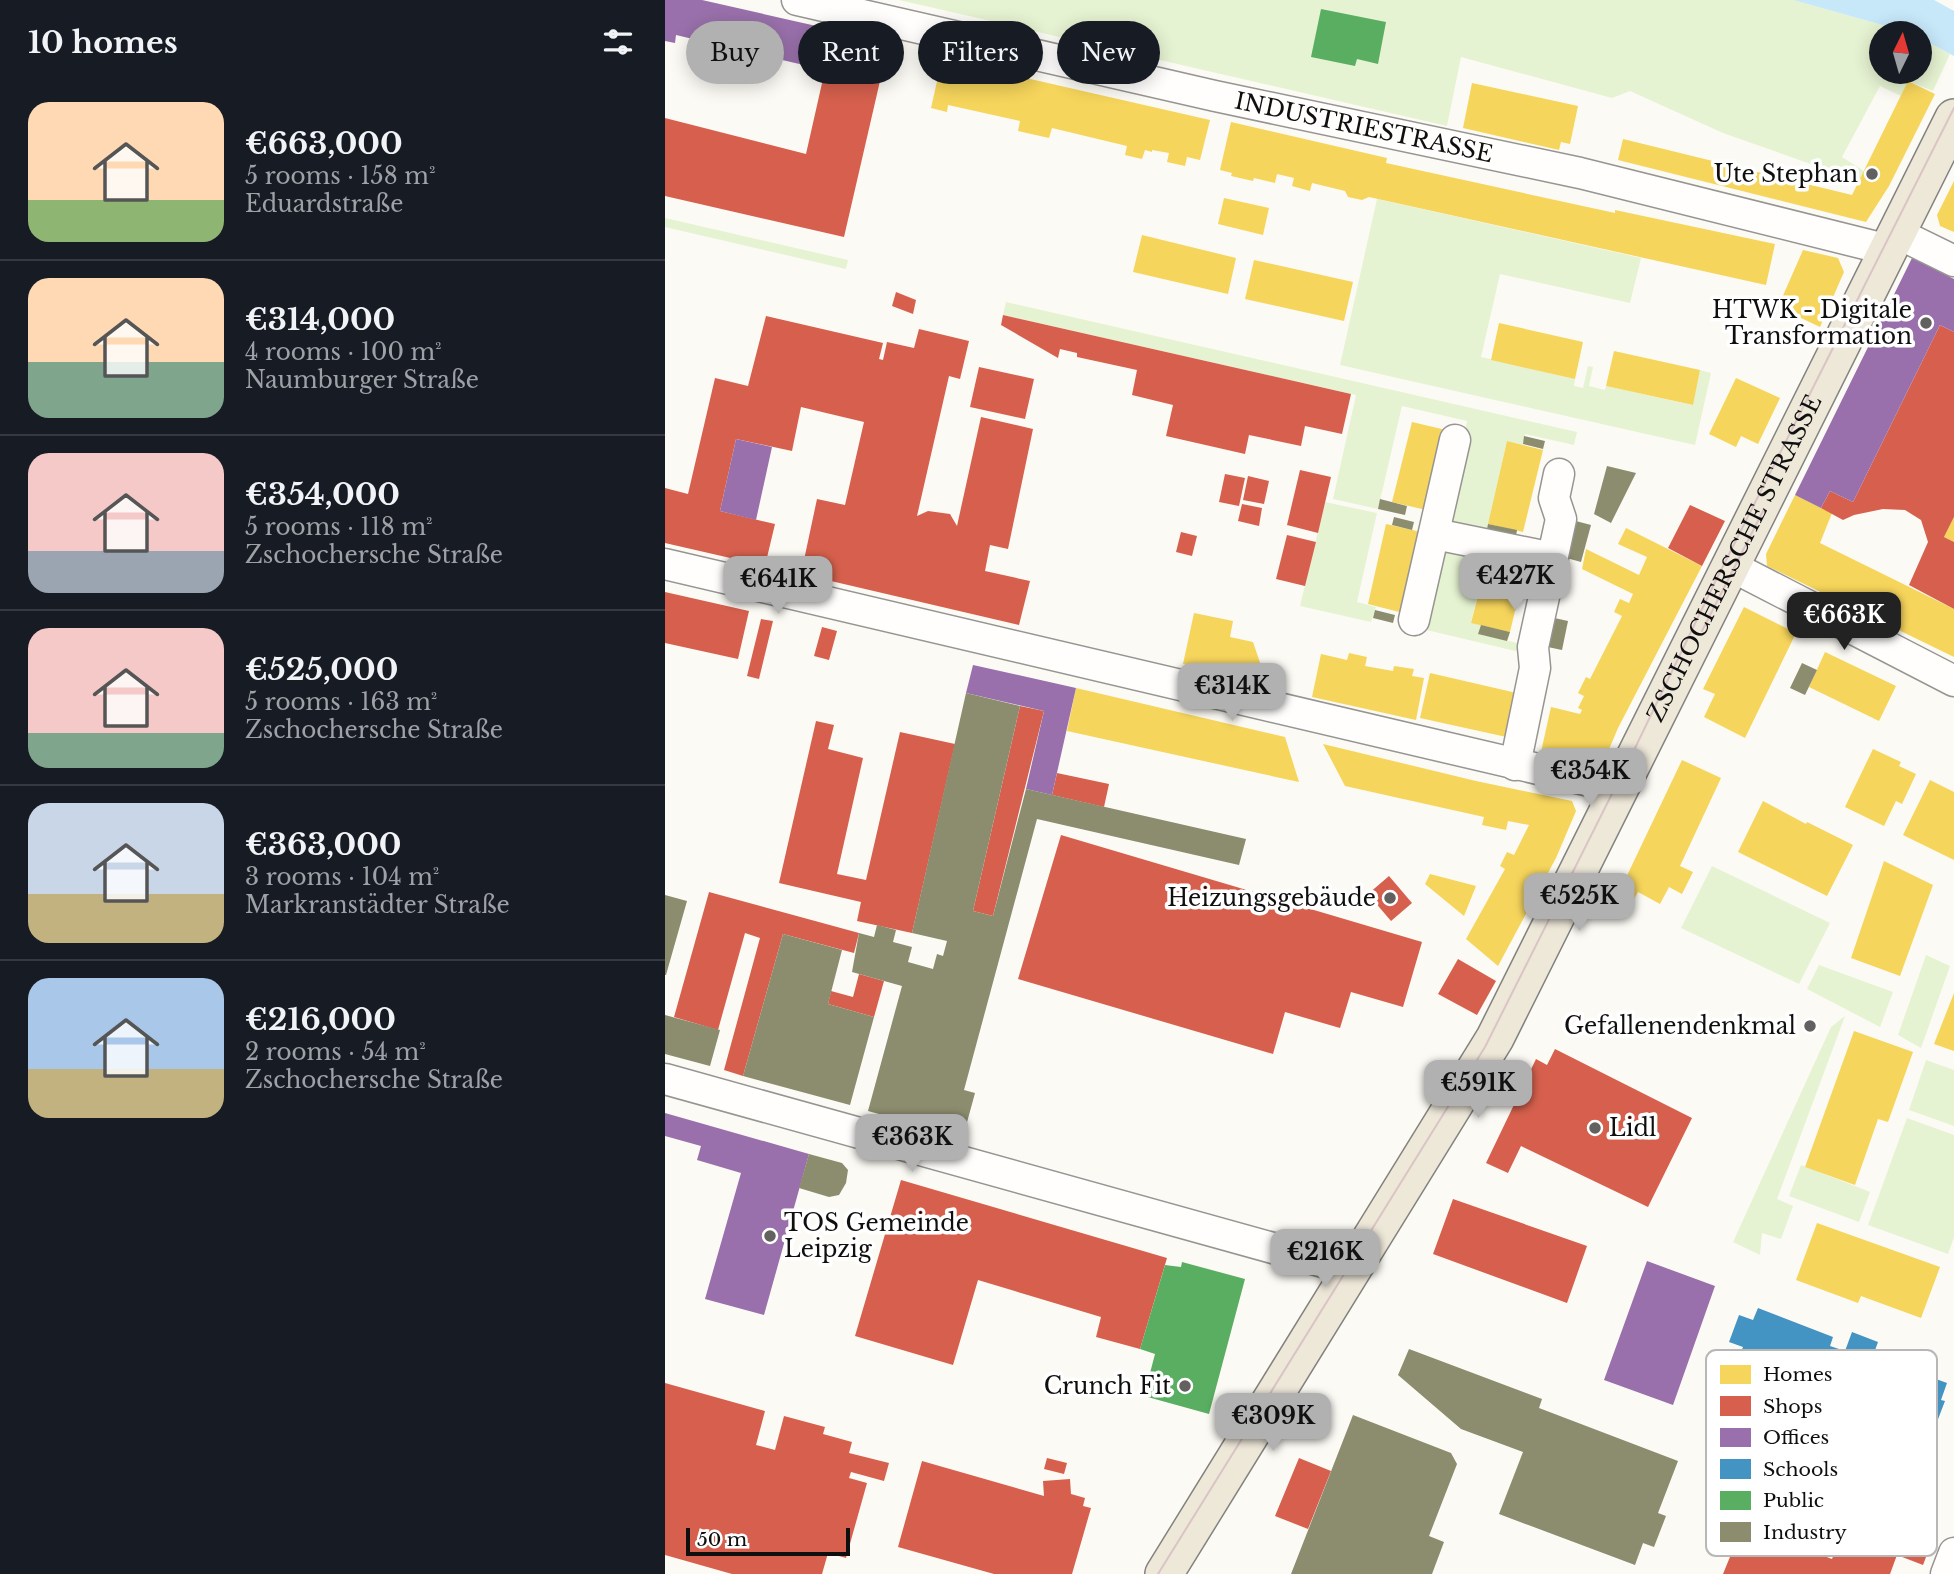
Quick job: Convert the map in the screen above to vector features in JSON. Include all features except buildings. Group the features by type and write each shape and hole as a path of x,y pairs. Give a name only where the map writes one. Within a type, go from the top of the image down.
{"main road":[{"name":"ZSCHOCHERSCHE STRASSE","path":"1164,1574 1495,1038 1954,118"}],"street":[{"name":"INDUSTRIESTRASSE","path":"797,0 1215,96 1893,242 1954,261"},
{"path":"1414,621 1455,440"},
{"path":"1515,765 1535,668 1533,647 1561,519 1554,498 1559,474"},
{"path":"1435,534 1553,558"},
{"path":"665,564 1619,788"},
{"path":"1731,566 1954,681"},
{"path":"665,1079 1352,1270"},
{"path":"1946,1574 1954,1553"}],"green space":[{"path":"899,0 1793,0 1869,21 1869,84 1907,84 1901,96 1880,86 1842,157 1864,171 1859,181 1723,133 1630,91 1612,98 1461,57 1447,126 1160,60 1160,21 1057,21 1057,36 1043,33 1043,21 990,21"},
{"path":"1932,44 1950,54 1933,91 1916,84 1932,84"},
{"path":"1377,199 1641,258 1630,303 1500,274 1481,357 1575,379 1574,386 1583,388 1588,366 1593,367 1589,386 1605,390 1606,386 1692,405 1700,370 1711,373 1695,445 1340,365"},
{"path":"665,218 848,260 846,269 665,227"},
{"path":"1006,302 1577,432 1574,445 1525,434 1523,445 1507,441 1486,534 1453,524 1447,511 1467,421 1402,406 1378,509 1333,499 1356,395 1003,315"},
{"path":"1325,502 1377,513 1357,602 1376,607 1371,622 1300,606"},
{"path":"1438,550 1502,555 1500,563 1486,560 1471,622 1481,625 1479,634 1526,645 1524,653 1418,628"},
{"path":"1712,866 1830,923 1799,984 1681,928"},
{"path":"1926,955 1950,966 1921,1048 1898,1035"},
{"path":"1819,965 1893,992 1880,1027 1807,989"},
{"path":"1845,1016 1777,1199 1793,1206 1781,1239 1762,1233 1760,1255 1733,1242 1831,1027"},
{"path":"1926,1060 1954,1070 1954,1126 1909,1110"},
{"path":"1907,1118 1954,1135 1954,1237 1948,1254 1868,1225"},
{"path":"1801,1165 1870,1192 1859,1222 1789,1196"}],"water":[{"path":"1793,0 1934,0 1954,11 1954,56 1932,44 1932,21 1869,21"}],"tram line":[{"path":"1158,1574 1485,1047 1954,108"},
{"path":"1702,631 1764,509"}],"place":[{"name":"Ute Stephan","path":"1872,174"},
{"name":"HTWK - Digitale Transformation","path":"1926,323"},
{"name":"Heizungsgebäude","path":"1390,898"},
{"name":"Gefallenendenkmal","path":"1810,1026"},
{"name":"Lidl","path":"1595,1128"},
{"name":"TOS Gemeinde Leipzig","path":"770,1236"},
{"name":"Crunch Fit","path":"1185,1386"}]}
